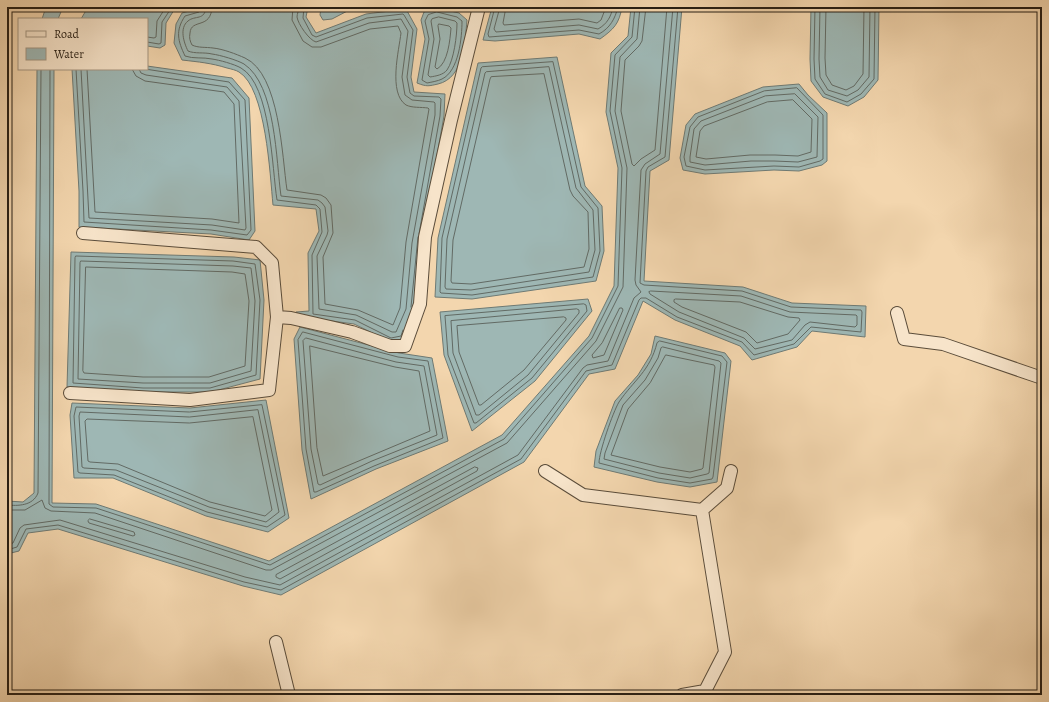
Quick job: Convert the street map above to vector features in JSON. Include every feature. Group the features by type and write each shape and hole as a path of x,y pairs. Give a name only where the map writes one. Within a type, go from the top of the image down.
{"street":[{"path":"277,317 291,318 352,332 390,346 405,346 420,304 425,238 451,120 479,7"},
{"path":"70,393 190,400 269,390 277,317 272,263 256,247 83,233"},
{"path":"897,312 904,339 943,344 1042,378"},
{"path":"545,471 583,495 702,510 727,488 731,471"},
{"path":"682,695 705,691 725,652 702,510"},
{"path":"276,642 289,695"}],"water":[{"path":"46,7 63,7 58,18 42,18"},
{"path":"88,7 184,7 174,10 166,23 165,45 160,48 148,46 148,18 82,18"},
{"path":"204,7 308,7 306,17 316,33 366,14 406,9 417,29 411,77 414,92 445,94 444,116 421,244 415,312 404,339 391,342 354,324 303,317 296,312 309,311 308,253 319,231 316,209 273,205 268,154 261,113 255,95 248,81 235,70 210,64 182,60 174,43 176,24 182,13"},
{"path":"321,7 355,7 332,19 323,20 320,15"},
{"path":"492,7 622,7 615,26 600,39 579,34 495,41 483,40"},
{"path":"631,7 682,7 669,160 650,171 644,281 743,287 792,303 866,306 865,337 812,331 797,347 752,360 740,346 675,320 643,301 615,369 589,374 524,462 281,595 243,586 58,529 28,533 19,551 7,554 7,501 23,502 34,493 37,70 54,70 52,503 96,504 269,561 502,435 589,336 614,286 618,168 606,112 611,53 628,36"},
{"path":"811,7 879,7 878,80 864,97 848,106 823,97 811,81"},
{"path":"437,8 459,13 467,20 464,48 458,67 447,80 438,84 426,86 417,83 425,39 421,20 424,12"},
{"path":"557,57 585,186 602,206 604,251 596,281 472,299 435,297 438,238 478,63"},
{"path":"148,66 232,78 249,98 255,231 249,240 211,234 79,227 79,191 72,70 148,70"},
{"path":"799,84 827,113 827,161 822,165 799,171 774,170 705,174 683,170 680,158 686,125 695,114 763,87"},
{"path":"71,252 234,257 260,260 264,300 260,379 211,392 143,392 67,387"},
{"path":"588,299 592,311 535,381 472,431 444,355 440,312"},
{"path":"300,327 399,353 432,358 448,441 376,469 311,499 302,450 294,339"},
{"path":"655,336 725,353 731,361 717,482 690,487 657,482 594,467 596,451 615,401 638,375 651,354"},
{"path":"266,400 289,518 268,532 206,516 113,478 74,478 70,415 72,403 190,408"}]}
